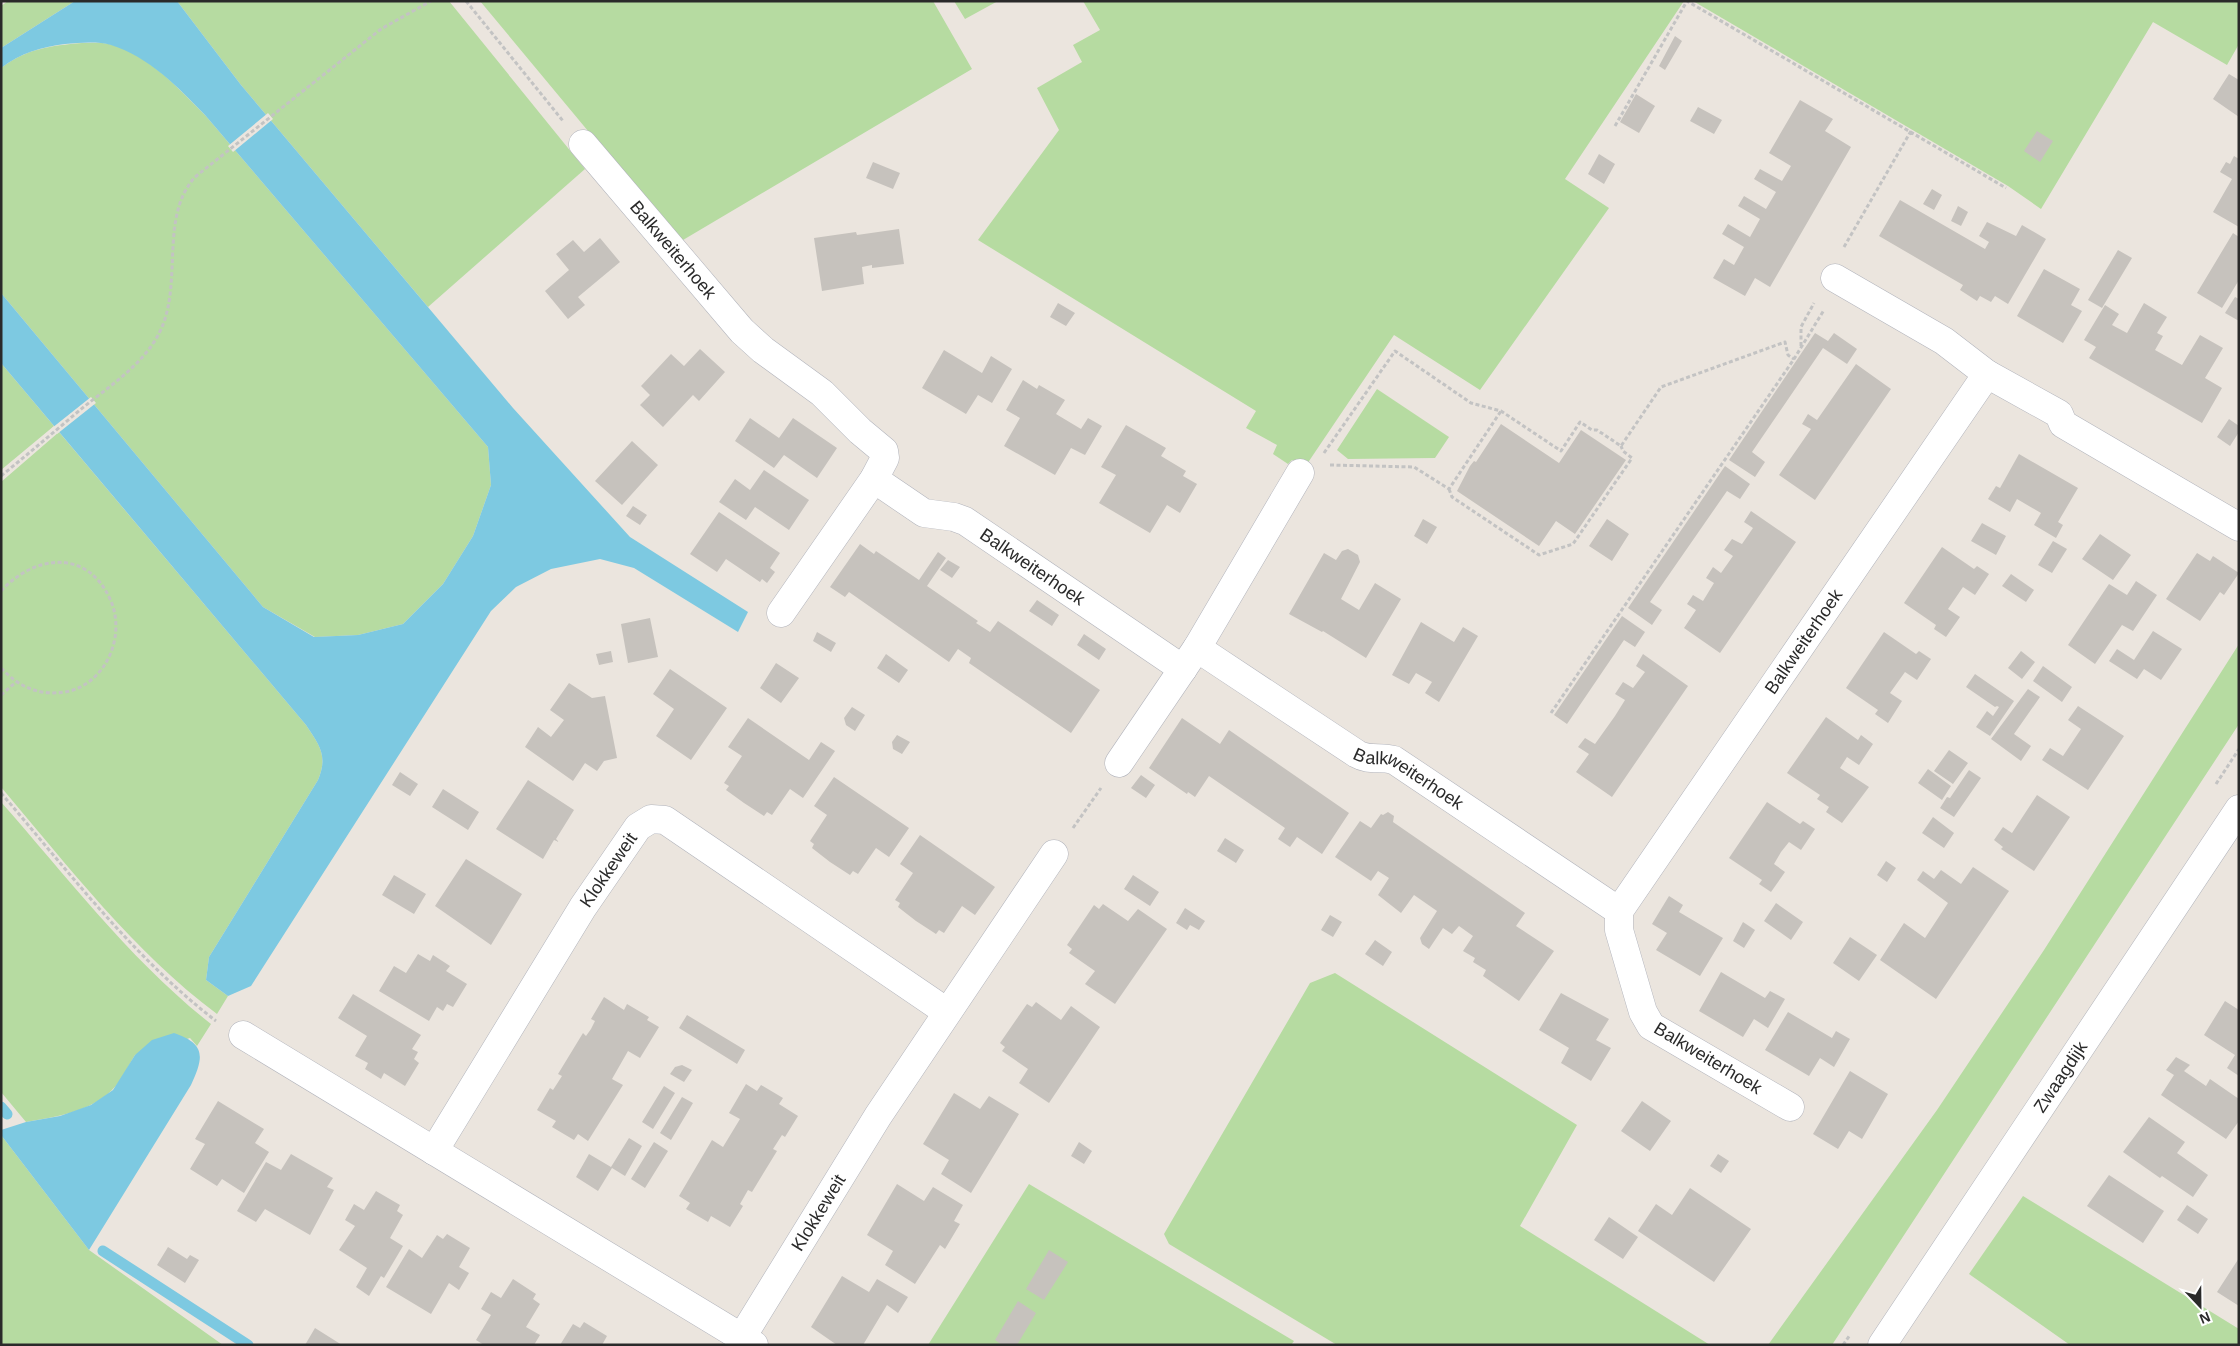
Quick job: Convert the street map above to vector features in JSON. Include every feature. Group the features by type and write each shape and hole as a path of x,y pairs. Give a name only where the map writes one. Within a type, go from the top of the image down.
{"street":[{"name":"Balkweiterhoek","path":"583,144 742,331 763,350 822,393 860,431 882,447 885,458 874,479 781,613"},
{"path":"1827,292 1944,341 1988,374 2059,414 2063,424 2239,527"},
{"name":"Balkweiterhoek","path":"1790,1107 1651,1026 1643,1012 1619,930 1619,912 1988,374"},
{"path":"1119,763 1190,659 1315,466"},
{"name":"Balkweiterhoek","path":"874,479 924,513 954,517 965,521 1190,659 1357,754 1367,758 1388,758 1394,760 1619,912"},
{"name":"Zwaagdijk","path":"1882,1345 2239,809"},
{"name":"Klokkeweit","path":"434,1151 588,900 638,827 651,819 664,820 947,1012"},
{"name":"Klokkeweit","path":"232,1029 748,1341 878,1116 1054,854"}],"path":[{"path":"1,476 137,362 156,338 165,318 171,291 177,209 180,199 195,177 381,29 430,1"},
{"path":"466,1 525,76 583,144"},
{"path":"1615,126 1687,2 2006,188"},
{"path":"1843,249 1911,131"},
{"path":"1801,347 1801,327 1827,292"},
{"path":"1551,713 1794,359 1827,292"},
{"path":"1621,446 1661,387 1785,342 1788,355 1794,359"},
{"path":"1394,351 1471,403 1501,411 1561,451 1580,422 1592,430 1597,430 1621,446 1623,451 1632,458 1573,544 1539,555 1452,497 1450,489 1414,467 1315,466 1394,351"},
{"path":"1450,489 1501,411"},
{"path":"1,592 18,575 30,568 52,561 64,563 84,570 99,582 110,600 115,615 115,632 110,655 103,668 87,684 72,690 51,693 30,690 16,682 1,668"},
{"path":"1,695 16,682"},
{"path":"1054,854 1119,763"},
{"path":"1,793 131,944 190,1001 232,1029"}],"green space":[{"path":"8,1 75,1 1,48 1,6"},
{"path":"177,1 449,1 585,169 428,307 241,85"},
{"path":"480,1 933,1 972,69 683,240 598,143"},
{"path":"954,1 998,1 965,19"},
{"path":"1083,1 1684,1 1565,179 1609,208 1480,390 1394,335 1305,467 1292,460 1288,464 1273,454 1277,445 1246,428 1256,411 978,240 1059,130 1037,88 1082,62 1073,45 1100,30"},
{"path":"1693,1 2239,1 2239,44 2227,65 2153,22 2041,209 2008,186"},
{"path":"82,43 109,44 136,55 149,63 184,94 205,115 488,447 491,485 473,536 443,584 403,624 358,635 315,637 263,607 1,293 1,68 30,52 60,45"},
{"path":"1,363 54,426 1,470"},
{"path":"1377,389 1449,437 1435,458 1348,459 1337,450"},
{"path":"59,432 306,725 321,751 322,764 318,780 209,957 206,980 228,996 217,1014 187,990 130,936 1,787 1,482"},
{"path":"2239,644 2239,724 1832,1345 1768,1345 1937,1110 2044,950"},
{"path":"1,802 127,946 211,1024 197,1046 190,1038 135,1055 116,1086 93,1104 72,1112 26,1122 1,1092"},
{"path":"1335,973 1577,1125 1520,1226 1710,1345 1337,1345 1169,1244 1164,1234 1310,983"},
{"path":"1,1135 89,1250 223,1345 1,1345"},
{"path":"1029,1184 1294,1341 1291,1345 928,1345"},
{"path":"2023,1196 2239,1329 2239,1345 2070,1345 1969,1274"}],"water":[{"path":"75,1 177,1 241,85 513,408 630,537 748,612 738,632 634,568 600,559 551,569 516,587 491,611 251,986 228,996 206,980 209,957 318,780 322,764 321,751 306,725 1,363 1,293 263,607 314,637 358,635 403,624 443,584 473,536 491,485 488,447 205,115 162,74 125,50 111,45 94,43 65,44 39,49 16,58 1,68 1,48"},
{"path":"174,1033 184,1037 197,1047 200,1059 195,1075 191,1085 89,1250 1,1135 1,1130 26,1122 60,1116 91,1105 113,1090 135,1055 152,1040"}],"pier":[{"path":"268,113 273,119 233,152 228,146"},
{"path":"91,397 96,403 57,434 52,428"}],"building":[{"path":"1675,36 1682,41 1665,70 1659,66"},
{"path":"2229,74 2239,80 2239,117 2213,99"},
{"path":"1636,94 1655,106 1639,133 1620,122"},
{"path":"1800,100 1833,119 1825,131 1851,147 1770,287 1755,278 1745,296 1713,278 1724,259 1734,265 1744,247 1722,234 1728,224 1750,237 1760,219 1738,206 1744,196 1766,209 1776,192 1754,179 1760,169 1782,181 1791,166 1769,153"},
{"path":"1698,107 1722,120 1714,134 1690,121"},
{"path":"2037,131 2053,141 2040,162 2024,151"},
{"path":"1599,154 1615,164 1604,184 1588,174"},
{"path":"2234,156 2239,159 2239,227 2213,212 2232,179 2220,172 2226,162 2230,164"},
{"path":"873,162 900,173 893,189 866,178"},
{"path":"1932,189 1942,195 1934,210 1923,204"},
{"path":"1900,200 1985,249 1989,242 1979,236 1987,222 2016,236 2022,225 2046,239 2008,304 1995,296 1991,302 1980,296 1977,301 1960,290 1963,285 1879,236"},
{"path":"1958,206 1968,212 1961,226 1951,221"},
{"path":"899,229 904,264 872,268 872,265 862,267 864,284 822,291 814,238 856,232 857,235"},
{"path":"2233,233 2239,237 2239,280 2222,308 2197,293"},
{"path":"600,238 620,262 578,297 585,305 568,319 545,291 569,270 556,254 573,240 584,252"},
{"path":"2118,250 2132,258 2102,308 2088,300"},
{"path":"2044,269 2080,289 2071,305 2082,311 2063,343 2017,316"},
{"path":"2235,297 2239,299 2239,321 2225,313"},
{"path":"1058,303 1075,313 1066,326 1050,317"},
{"path":"2144,303 2167,317 2157,333 2163,336 2155,350 2182,365 2200,335 2223,348 2205,378 2222,388 2202,423 2089,358 2096,347 2084,340 2105,305 2119,314 2112,325 2127,333"},
{"path":"1815,333 1828,341 1834,333 1857,349 1847,364 1823,348 1752,452 1765,462 1755,477 1729,460"},
{"path":"700,349 725,372 699,401 693,395 663,427 640,405 650,395 641,386 671,354 684,366"},
{"path":"944,350 982,373 991,356 1012,369 992,403 978,395 966,414 922,388"},
{"path":"1856,364 1891,389 1815,500 1779,475 1811,429 1802,424 1808,414 1817,420"},
{"path":"1023,380 1037,389 1039,385 1065,400 1056,414 1081,429 1088,418 1102,426 1085,455 1071,448 1055,475 1004,446 1020,418 1006,410"},
{"path":"750,418 779,438 793,418 837,448 817,478 784,455 774,468 735,441"},
{"path":"2229,419 2239,426 2239,432 2230,446 2217,437"},
{"path":"1501,424 1559,463 1581,430 1626,460 1575,534 1556,521 1539,546 1457,491 1470,466 1474,461 1476,462"},
{"path":"1126,425 1166,448 1161,456 1186,471 1183,476 1197,484 1180,513 1167,505 1150,533 1099,503 1116,475 1101,467"},
{"path":"632,441 658,465 622,505 595,481"},
{"path":"2019,454 2078,488 2058,522 2063,525 2056,538 2034,525 2041,513 2017,499 2010,512 1988,499 1996,486 2000,488"},
{"path":"1725,466 1750,484 1740,499 1727,491 1650,602 1662,610 1652,625 1628,608"},
{"path":"764,470 809,500 789,530 755,507 746,520 719,502 735,479 750,490"},
{"path":"633,506 647,515 640,525 626,516"},
{"path":"1751,511 1796,542 1720,653 1684,628 1696,610 1687,604 1693,595 1703,601 1714,583 1706,578 1713,567 1721,573 1733,556 1724,550 1732,539 1742,544 1753,528 1744,522"},
{"path":"719,512 780,553 770,568 775,572 767,583 762,579 760,582 726,559 717,572 690,554"},
{"path":"1423,519 1437,527 1427,544 1414,536"},
{"path":"1607,519 1629,534 1612,561 1589,546"},
{"path":"1982,523 2006,536 1996,555 1971,541"},
{"path":"2100,534 2131,555 2113,580 2082,559"},
{"path":"2053,541 2067,549 2052,573 2038,565"},
{"path":"860,544 874,554 876,551 919,580 938,552 946,558 927,586 978,621 976,623 990,632 998,621 1100,690 1071,733 969,663 971,658 958,649 949,662 849,592 845,597 830,587"},
{"path":"1942,547 1974,569 1977,566 1989,574 1975,595 1963,587 1948,609 1960,617 1946,637 1934,629 1936,625 1904,603"},
{"path":"1348,549 1358,555 1360,562 1341,599 1359,610 1375,583 1401,599 1366,658 1323,631 1289,614 1324,553 1336,560 1342,551"},
{"path":"2197,553 2210,561 2213,556 2239,573 2224,595 2220,592 2200,621 2166,599"},
{"path":"948,560 960,567 952,578 940,570"},
{"path":"2011,574 2034,590 2026,602 2002,586"},
{"path":"2136,581 2157,595 2133,631 2122,625 2095,664 2068,645 2109,584 2127,595"},
{"path":"1037,600 1059,615 1052,626 1029,611"},
{"path":"1622,616 1645,632 1635,647 1624,640 1567,724 1554,715"},
{"path":"650,618 658,657 628,663 621,624"},
{"path":"1421,622 1454,642 1463,627 1478,636 1439,702 1425,693 1432,682 1416,673 1409,684 1392,675"},
{"path":"2153,631 2182,649 2161,680 2144,669 2137,679 2109,661 2117,649 2134,660"},
{"path":"817,632 836,643 831,652 813,641"},
{"path":"1884,632 1916,654 1919,651 1931,659 1917,680 1905,672 1890,693 1902,701 1888,723 1875,714 1878,710 1846,688"},
{"path":"1084,634 1106,649 1099,660 1077,645"},
{"path":"611,651 613,662 599,665 596,654"},
{"path":"2021,651 2035,662 2022,679 2008,668"},
{"path":"886,654 908,670 899,683 877,668"},
{"path":"1643,654 1688,686 1612,797 1576,772 1589,754 1578,747 1585,738 1595,744 1615,716 1625,700 1615,694 1623,682 1633,688 1645,672 1636,666"},
{"path":"776,663 799,678 781,703 760,688"},
{"path":"2043,666 2072,687 2062,702 2033,681"},
{"path":"670,669 727,708 691,760 656,736 674,709 653,694"},
{"path":"1975,674 2014,701 1990,736 1976,727 1987,711 1993,716 1999,707 1995,707 1966,687"},
{"path":"569,683 592,698 605,696 617,758 604,761 597,771 585,763 573,781 525,747 538,727 551,737 564,720 550,710"},
{"path":"2028,689 2040,697 2014,734 2031,746 2021,761 1991,739"},
{"path":"2078,706 2124,736 2088,790 2042,760 2050,748 2063,756 2081,729 2068,720"},
{"path":"852,707 865,715 855,731 846,725 844,718"},
{"path":"1826,717 1858,740 1861,735 1873,744 1859,765 1847,757 1840,768 1869,787 1842,823 1826,812 1829,807 1817,799 1820,795 1787,773"},
{"path":"748,718 809,760 821,742 835,751 803,798 790,789 772,815 767,812 764,816 744,803 726,790 729,786 724,783 742,756 728,747"},
{"path":"1182,718 1220,744 1229,730 1349,813 1322,854 1297,837 1290,847 1278,839 1285,828 1209,776 1195,797 1188,792 1187,794 1149,768"},
{"path":"897,735 910,742 902,754 893,749 892,742"},
{"path":"1949,750 1968,763 1953,784 1934,771"},
{"path":"1928,769 1951,786 1942,800 1918,783"},
{"path":"1969,770 1981,778 1954,817 1940,808 1947,797 1950,798"},
{"path":"400,772 418,784 410,796 392,785"},
{"path":"1141,775 1155,785 1146,798 1131,788"},
{"path":"834,777 909,828 889,857 876,848 858,874 853,871 850,875 830,862 812,848 814,844 810,841 827,815 814,806"},
{"path":"528,780 574,810 556,839 559,842 554,840 543,859 496,829"},
{"path":"443,789 479,812 468,830 432,807"},
{"path":"2037,795 2070,817 2034,871 2001,849 2003,847 1994,840 2003,827 2012,833"},
{"path":"1767,802 1800,824 1803,821 1815,829 1801,850 1789,842 1781,852 1774,864 1785,872 1771,892 1759,884 1762,880 1729,858"},
{"path":"1388,812 1394,816 1393,822 1525,913 1516,926 1554,951 1519,1001 1483,976 1486,970 1473,962 1475,958 1463,951 1473,936 1459,926 1452,934 1443,928 1429,949 1422,944 1420,938 1437,911 1414,895 1401,913 1378,895 1389,878 1378,871 1371,881 1335,857 1360,821 1371,828 1381,814 1383,815"},
{"path":"1933,817 1954,833 1944,848 1922,833"},
{"path":"920,835 995,887 975,915 962,906 944,933 939,930 936,934 916,921 898,907 900,903 895,900 913,873 900,864"},
{"path":"1225,838 1244,850 1236,863 1217,851"},
{"path":"466,859 522,894 491,945 435,906"},
{"path":"1886,861 1896,868 1887,882 1877,875"},
{"path":"1973,867 2009,891 1936,999 1880,960 1904,923 1925,938 1948,903 1917,880 1923,871 1934,879 1941,870 1961,884"},
{"path":"394,875 426,894 414,914 382,895"},
{"path":"1133,875 1159,892 1150,906 1124,889"},
{"path":"1669,896 1683,905 1679,912 1723,938 1700,976 1656,950 1667,933 1652,924"},
{"path":"1776,903 1803,922 1791,940 1764,921"},
{"path":"1103,904 1128,921 1138,909 1167,929 1115,1004 1085,984 1095,971 1069,953 1072,949 1067,945 1094,905 1099,909"},
{"path":"1185,908 1205,921 1199,930 1190,925 1187,930 1176,923"},
{"path":"1330,915 1342,922 1333,937 1321,930"},
{"path":"1743,922 1755,930 1744,948 1733,941"},
{"path":"1850,937 1877,955 1859,981 1833,963"},
{"path":"1375,940 1392,952 1383,966 1365,954"},
{"path":"418,954 430,961 433,955 450,966 446,971 467,984 453,1007 447,1004 443,1011 437,1007 429,1021 379,991 394,966 406,973"},
{"path":"1721,972 1765,998 1770,991 1785,999 1768,1028 1754,1019 1743,1037 1699,1011"},
{"path":"1561,993 1609,1019 1596,1040 1611,1048 1591,1081 1561,1063 1569,1048 1539,1030"},
{"path":"353,994 421,1035 412,1049 418,1052 414,1059 419,1063 405,1086 384,1073 381,1079 365,1069 368,1063 355,1056 367,1036 338,1018"},
{"path":"604,997 624,1010 627,1004 649,1017 647,1020 659,1027 640,1058 628,1051 612,1079 623,1085 588,1141 578,1134 574,1140 552,1127 556,1121 537,1110 550,1088 553,1090 562,1076 558,1074 583,1033 586,1036 591,1029 595,1021 591,1019"},
{"path":"2225,1001 2239,1010 2239,1076 2227,1068 2235,1055 2204,1035"},
{"path":"1036,1002 1061,1020 1071,1006 1100,1027 1049,1103 1019,1083 1028,1069 1002,1051 1005,1047 1000,1043 1027,1004 1032,1007"},
{"path":"1788,1012 1832,1038 1836,1031 1850,1039 1834,1067 1820,1058 1809,1076 1765,1050"},
{"path":"687,1015 745,1050 737,1064 679,1028"},
{"path":"2176,1057 2190,1065 2184,1071 2206,1086 2210,1079 2239,1099 2239,1121 2226,1139 2161,1095 2174,1075 2166,1070"},
{"path":"682,1065 692,1070 684,1082 670,1074 675,1067"},
{"path":"1850,1071 1888,1094 1862,1139 1849,1131 1838,1149 1813,1134"},
{"path":"746,1084 757,1091 761,1085 783,1098 779,1104 798,1116 785,1137 782,1135 773,1149 777,1151 752,1192 748,1190 740,1204 743,1206 730,1227 711,1216 708,1222 686,1209 690,1203 679,1196 712,1140 723,1147 740,1119 729,1113"},
{"path":"664,1086 675,1093 653,1129 642,1122"},
{"path":"954,1093 980,1109 989,1096 1019,1114 971,1193 941,1174 949,1160 923,1144"},
{"path":"682,1097 693,1103 671,1140 660,1133"},
{"path":"218,1101 264,1129 255,1143 269,1152 244,1193 222,1179 217,1186 190,1169 205,1144 195,1139"},
{"path":"1642,1101 1671,1121 1650,1151 1621,1131"},
{"path":"2149,1117 2185,1142 2177,1153 2208,1175 2193,1197 2162,1176 2160,1178 2123,1152"},
{"path":"629,1138 642,1146 625,1176 612,1168 598,1191 576,1177 589,1154 611,1167"},
{"path":"654,1142 668,1151 645,1188 631,1179"},
{"path":"1079,1142 1092,1151 1084,1164 1071,1156"},
{"path":"291,1154 333,1178 327,1187 334,1190 310,1235 265,1209 256,1222 237,1211 266,1162 281,1170"},
{"path":"1718,1154 1729,1161 1721,1173 1710,1166"},
{"path":"2109,1175 2164,1211 2143,1243 2087,1206"},
{"path":"897,1184 924,1201 933,1187 963,1205 954,1221 960,1224 945,1249 940,1245 915,1284 885,1265 893,1251 867,1235"},
{"path":"1690,1188 1751,1229 1714,1282 1638,1231 1656,1204 1672,1215"},
{"path":"376,1191 400,1205 397,1211 403,1215 390,1238 403,1246 384,1278 381,1276 369,1296 356,1287 367,1268 339,1250 355,1226 345,1220 354,1204 364,1210"},
{"path":"2187,1205 2208,1219 2198,1234 2177,1220"},
{"path":"1609,1217 1638,1237 1623,1259 1594,1240"},
{"path":"447,1234 470,1248 459,1267 469,1273 459,1290 449,1283 431,1314 386,1287 409,1249 422,1258 437,1235 443,1239"},
{"path":"168,1247 187,1259 190,1255 199,1260 185,1283 157,1265"},
{"path":"1049,1250 1068,1262 1044,1300 1026,1289"},
{"path":"2239,1258 2239,1306 2217,1292"},
{"path":"842,1276 869,1292 877,1279 908,1297 898,1313 887,1305 863,1345 837,1345 811,1327"},
{"path":"513,1279 536,1294 533,1299 540,1304 526,1327 540,1335 534,1345 484,1345 476,1340 491,1315 481,1309 491,1292 501,1298"},
{"path":"1018,1301 1036,1313 1017,1345 1002,1345 995,1340"},
{"path":"584,1322 607,1336 602,1345 560,1345 573,1324 580,1328"},
{"path":"315,1328 342,1345 305,1345"}],"waterway":[{"path":"1,1107 7,1114"},
{"path":"103,1251 248,1345"}]}
